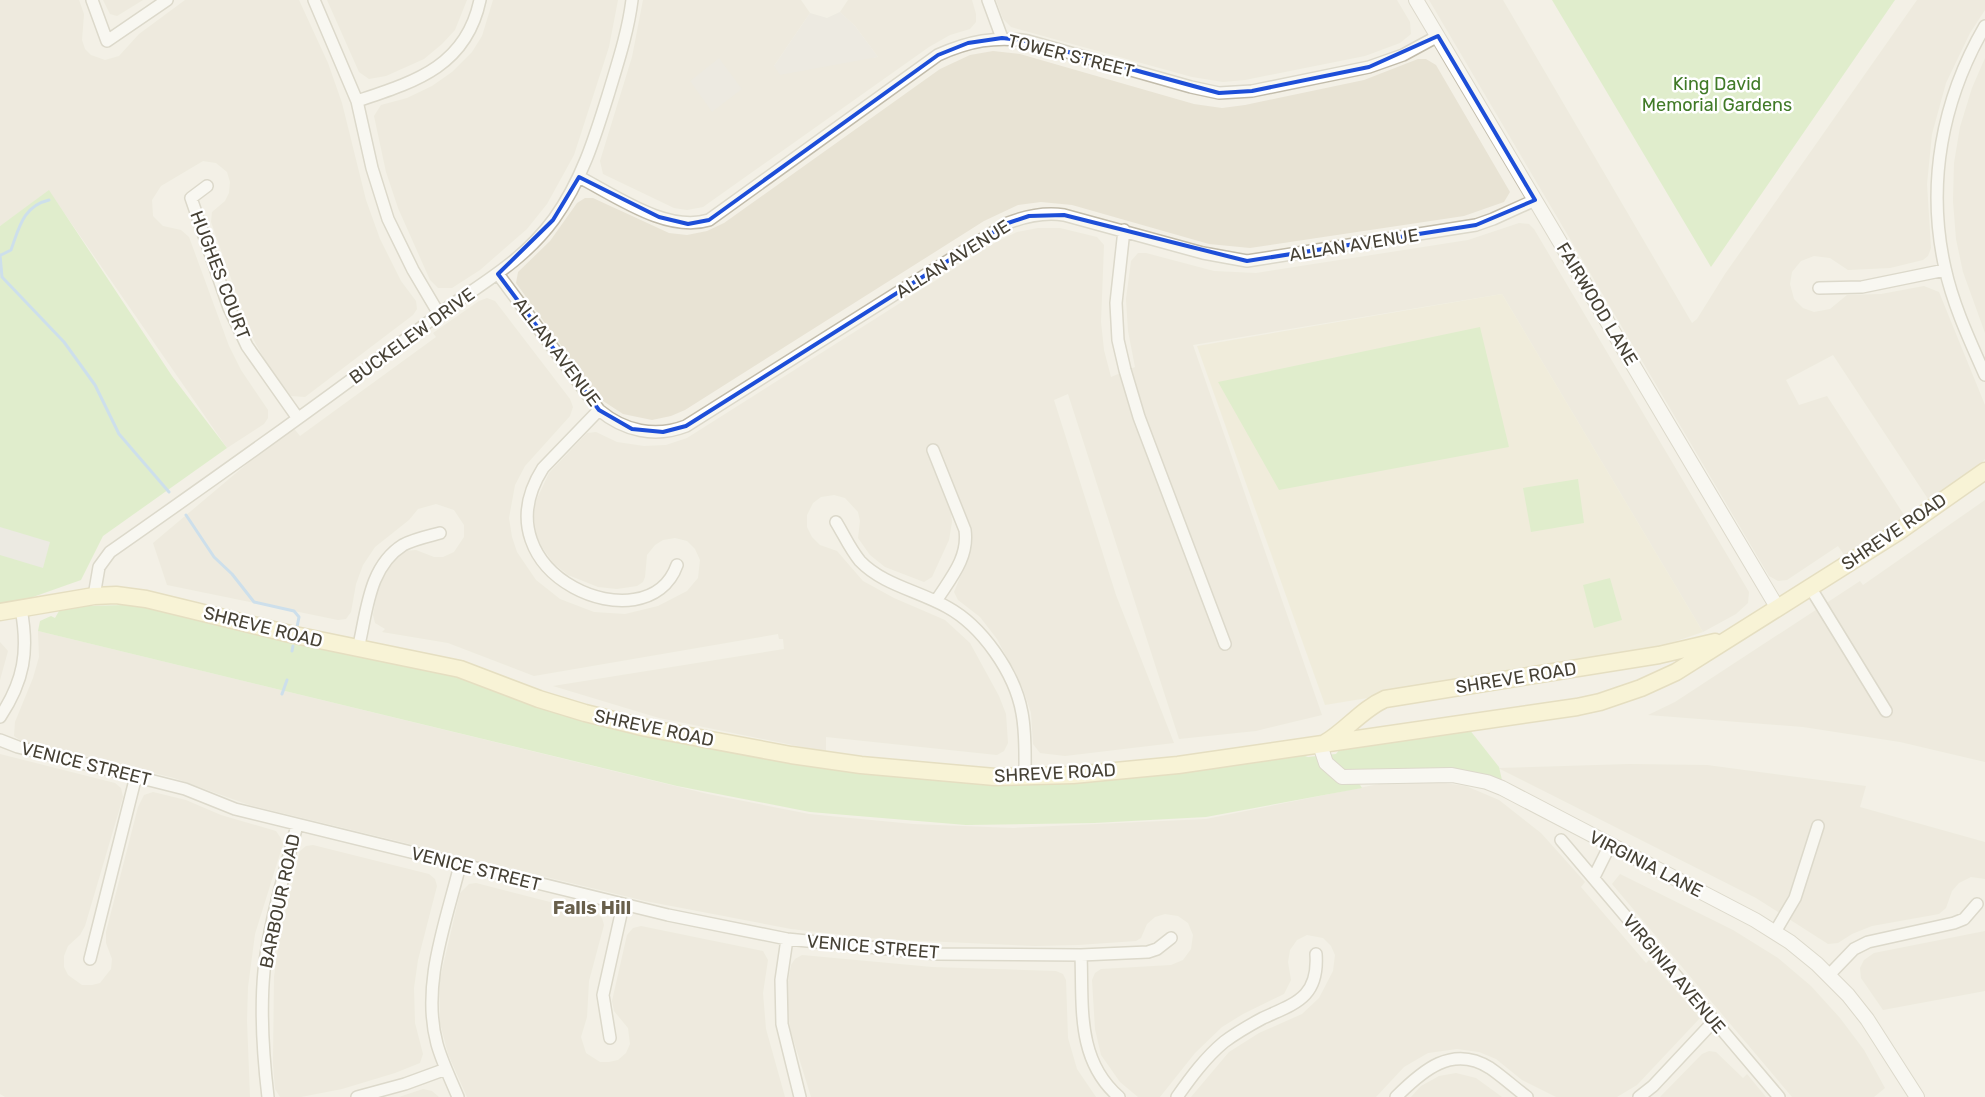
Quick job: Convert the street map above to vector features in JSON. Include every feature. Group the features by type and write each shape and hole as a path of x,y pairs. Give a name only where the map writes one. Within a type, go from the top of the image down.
{"main road":[{"name":"SHREVE ROAD","path":"0,612 94,596 128,596 165,602 358,649 460,669 539,699 646,728 791,756 932,772 1025,777 1178,764 1364,739 1600,702 1665,677 1898,532 1985,471"},
{"name":"SHREVE ROAD","path":"1320,745 1340,733 1375,704 1385,699 1659,655 1726,640"},
{"path":"1361,715 1357,722 1357,730 1364,739"}],"street":[{"path":"92,0 107,41 167,0"},
{"path":"314,0 357,101 372,168 388,220 413,270 439,314"},
{"path":"357,101 416,81 445,62 465,39 478,11 480,0"},
{"name":"BUCKELEW DRIVE","path":"94,596 99,567 110,552 297,417 358,376 439,314 498,274 517,258 553,220 579,177 590,154 618,62 632,0"},
{"path":"988,0 1002,38"},
{"name":"FAIRWOOD LANE","path":"1416,0 1777,608"},
{"path":"1985,26 1960,75 1941,142 1937,199 1940,246 1945,270 1956,305 1985,376"},
{"name":"TOWER STREET","path":"579,177 659,217 688,224 708,220 938,55 968,43 1002,38 1028,41 1191,87 1219,93 1252,91 1369,67 1403,55 1438,36"},
{"name":"HUGHES COURT","path":"207,186 190,198 229,308 248,346 297,417"},
{"name":"ALLAN AVENUE","path":"498,274 599,410 610,420 632,429 663,432 686,426 1014,221 1029,216 1055,213 1231,260 1257,260 1476,225 1535,200"},
{"path":"1124,230 1116,311 1118,340 1125,370 1139,417 1225,644"},
{"path":"1819,288 1862,287 1945,270"},
{"path":"599,410 543,468 536,480 528,508 527,525 536,552 546,566 569,586 592,596 608,599 625,600 652,594 669,580 677,565"},
{"path":"933,450 965,530 966,540 961,562 936,601"},
{"path":"836,522 853,551 872,571 888,581 936,601 964,617 986,640 1013,686 1022,712 1025,734 1025,777"},
{"path":"358,649 372,584 386,559 405,544 440,533"},
{"path":"1810,587 1886,711"},
{"path":"0,717 17,683 25,655 26,641 21,609"},
{"name":"VENICE STREET","path":"0,740 18,747 185,789 235,809 297,825 623,904 787,938 938,954 1081,956 1148,952 1165,944 1171,938"},
{"name":"VIRGINIA LANE","path":"1320,745 1326,764 1342,777 1452,776 1487,782 1775,932 1829,975 1867,1019 1914,1092"},
{"path":"90,959 136,776"},
{"name":"BARBOUR ROAD","path":"268,1097 262,1029 264,969 269,939 297,825"},
{"path":"1775,932 1795,898 1818,826"},
{"name":"VIRGINIA AVENUE","path":"1560,840 1594,877 1779,1097"},
{"path":"1594,877 1610,845"},
{"path":"458,1097 437,1045 433,1024 433,980 460,864"},
{"path":"610,1038 603,995 623,904"},
{"path":"1829,975 1854,949 1868,942 1954,923 1964,919 1977,904"},
{"path":"787,938 781,980 782,1024 800,1097"},
{"path":"1177,1097 1208,1058 1225,1042 1250,1025 1295,1005 1304,997 1315,978 1316,954"},
{"path":"1081,956 1083,1031 1088,1051 1101,1078 1119,1097"},
{"path":"1639,1097 1653,1086 1714,1021"},
{"path":"1396,1097 1426,1069 1448,1060 1462,1059 1480,1063 1490,1068 1527,1097"},
{"path":"357,1097 405,1084 446,1069"}],"highlighted area":[{"path":"1438,36 1535,200 1476,225 1247,261 1064,215 1029,216 1008,223 686,426 663,432 632,429 599,410 498,274 553,220 579,177 659,217 688,224 709,220 938,55 968,43 1002,38 1028,41 1219,93 1252,91 1369,67"}],"shaded area":[{"path":"0,0 79,0 84,14 82,40 85,49 91,55 105,60 119,56 139,34 185,0 299,0 328,63 342,103 366,200 380,239 401,281 416,301 417,309 413,315 305,397 291,396 267,364 251,335 211,222 212,212 225,201 229,193 230,182 227,172 216,163 203,161 161,186 152,200 153,216 163,226 181,230 189,237 229,346 241,370 268,410 268,418 264,424 227,448 49,191 0,226"},
{"path":"103,0 143,0 117,16 110,14"},
{"path":"327,0 467,0 455,30 424,59 386,76 369,79 359,72"},
{"path":"493,0 618,0 609,47 574,155 547,204 527,229 480,270 452,288 438,288 430,280 398,208 386,172 374,116 381,105 407,98 432,86 452,72 472,52 482,36"},
{"path":"643,0 801,0 810,13 774,66 878,57 855,26 840,12 848,0 972,0 976,22 970,29 950,35 929,47 703,207 687,210 674,208 603,174 600,161 632,57"},
{"path":"996,0 1397,0 1410,22 1411,34 1400,43 1365,56 1245,80 1223,82 1192,77 1011,27 1003,19"},
{"path":"1429,0 1503,0 1692,323 1697,319 1725,274 1917,0 1985,0 1985,10 1970,33 1946,83 1932,134 1927,184 1931,248 1928,256 1923,260 1890,268 1848,270 1830,258 1814,256 1801,261 1792,272 1790,284 1794,299 1803,308 1814,312 1830,309 1847,295 1881,294 1924,286 1939,292 1985,405 1985,459 1973,474 1930,502 1833,355 1786,380 1799,405 1827,396 1906,518 1847,559 1838,546 1787,580 1778,581 1769,576"},
{"path":"840,12 855,26 878,57 780,75 774,66 810,13 827,18"},
{"path":"993,51 1020,54 1194,104 1222,108 1245,105 1364,80 1418,59 1426,59 1436,65 1510,192 1504,202 1464,216 1250,248 1209,244 1072,205 1041,202 1018,205 984,221 685,410 671,416 652,420 623,414 600,399 516,283 518,272 550,241 577,203 585,198 593,198 669,233 687,235 707,231 724,223 940,69 970,55"},
{"path":"719,58 742,89 712,112 690,81"},
{"path":"1985,58 1985,333 1963,272 1956,239 1953,201 1954,163 1960,127 1972,88"},
{"path":"1519,223 1529,224 1534,229 1749,592 1748,603 1736,614 1703,632 1502,294 1193,345 1322,715 1256,731 1179,739 1068,394 1054,400 1116,595 1174,743 1065,756 1040,753 1033,744 1031,713 1023,689 997,639 980,617 958,600 954,592 968,558 950,503 952,522 949,540 932,577 924,582 885,567 870,555 858,538 860,521 858,512 845,498 834,495 821,497 813,503 807,515 807,527 812,537 820,545 837,551 863,581 894,598 945,620 970,643 999,696 1006,714 1008,743 1004,751 997,755 826,737 826,751 812,749 659,718 553,686 784,649 783,639 779,639 778,634 534,676 448,643 382,632 385,629 375,623 373,615 377,593 387,568 404,551 416,550 434,557 443,557 454,552 464,537 464,525 454,510 436,504 418,509 409,520 375,547 363,565 356,584 351,612 346,619 338,620 167,585 153,543 292,426 300,436 436,337 433,333 479,301 487,298 495,301 570,399 573,407 570,416 525,466 515,485 509,518 517,552 536,580 560,599 594,612 625,614 658,606 687,591 698,578 700,560 695,549 687,541 675,538 663,540 655,545 647,555 643,582 637,586 617,589 598,587 568,575 553,563 536,534 535,503 549,473 587,433 596,432 617,442 644,446 666,445 687,438 998,241 1017,232 1038,228 1060,228 1097,237 1104,245 1101,322 1104,350 1111,377 1135,367 1128,331 1126,299 1131,261 1138,253 1146,253 1214,271 1256,273 1468,240"},
{"path":"1502,294 1703,632 1641,653 1325,705 1197,346"},
{"path":"1985,500 1985,762 1900,742 1803,727 1648,715 1675,702 1860,581 1863,585"},
{"path":"0,527 50,542 43,568 0,555"},
{"path":"38,631 708,794 809,814 913,824 1013,828 1206,819 1379,784 1437,782 1466,786 1499,800 1541,833 1585,882 1581,887 1646,963 1649,960 1700,1018 1637,1085 1617,1097 1556,1097 1522,1080 1496,1059 1479,1052 1457,1049 1428,1053 1404,1067 1376,1097 1191,1097 1229,1052 1259,1033 1302,1014 1319,998 1333,971 1335,955 1331,946 1323,938 1307,935 1297,940 1290,950 1288,962 1291,980 1284,994 1243,1014 1222,1027 1195,1053 1160,1097 1138,1097 1120,1082 1101,1055 1095,1029 1092,980 1095,973 1101,969 1171,965 1183,960 1191,949 1193,935 1188,923 1178,916 1165,914 1155,917 1147,924 1141,938 1136,941 1078,945 1035,946 880,939 791,929 645,901 249,805 174,778 21,741 14,736 15,722 33,678 39,657"},
{"path":"0,642 8,651 0,680"},
{"path":"0,754 115,783 121,788 123,797 85,926 80,935 68,946 64,956 64,967 68,975 82,985 100,983 111,969 112,959 106,943 106,932 138,807 144,795 153,792 186,800 221,815 276,831 283,844 255,934 248,987 247,1021 250,1097 5,1097 0,1094"},
{"path":"1629,764 1707,765 1866,786 1860,807 1985,842 1985,879 1971,877 1959,883 1952,891 1946,908 1939,914 1872,926 1852,934 1838,943 1828,944 1756,898 1498,768"},
{"path":"313,845 429,874 435,879 437,886 418,960 414,988 415,1023 423,1054 420,1063 395,1073 342,1089 301,1097 280,1097 275,1089 273,1064 274,977 279,940 300,851 306,846"},
{"path":"1620,874 1733,930 1778,958 1811,986 1840,1018 1864,1050 1885,1088 1874,1097 1792,1097 1612,884"},
{"path":"476,883 597,914 602,918 604,925 589,981 587,1017 581,1037 586,1053 600,1062 618,1060 626,1053 630,1044 628,1028 614,1011 612,1001 627,935 633,928 641,926 763,951 768,960 763,993 766,1029 785,1097 467,1097 448,1054 440,1023 439,983 460,893 469,884"},
{"path":"1985,931 1985,991 1883,1010 1861,978 1860,968 1864,960 1874,953"},
{"path":"802,955 932,967 1056,971 1063,974 1066,980 1068,1038 1077,1069 1096,1097 811,1097 791,1032 787,1010 787,987 791,965 795,959"},
{"path":"1709,1051 1716,1052 1743,1078 1747,1074 1766,1097 1660,1097 1702,1054"},
{"path":"1456,1073 1476,1078 1502,1097 1411,1097 1421,1086 1439,1076"},
{"path":"423,1089 432,1091 439,1097 399,1097"}],"green space":[{"name":"King David Memorial Gardens","path":"1552,0 1895,0 1711,267"},
{"path":"49,190 172,376 227,448 103,536 81,580 16,603 0,604 0,226"},
{"path":"1480,327 1509,447 1279,490 1218,382"},
{"path":"1578,479 1584,523 1531,532 1523,488"},
{"path":"1610,578 1622,620 1594,628 1583,585"},
{"path":"124,605 155,608 414,664 670,738 1064,783 1121,779 1299,754 1308,757 1336,754 1340,749 1469,729 1499,767 1502,780 1457,770 1352,772 1362,788 1206,817 1094,823 966,825 810,812 677,786 38,631 40,621 51,616 55,618 59,611 86,606"}],"waterway":[{"path":"1,255 11,250 23,219 33,207 49,200"},
{"path":"0,255 2,277 64,342 95,385 119,434 169,492"},
{"path":"186,515 214,557 232,574 254,602 294,611 299,617 297,627"},
{"path":"292,651 293,646"},
{"path":"282,694 287,680"}],"district":[{"name":"Falls Hill","path":"592,907"}]}
